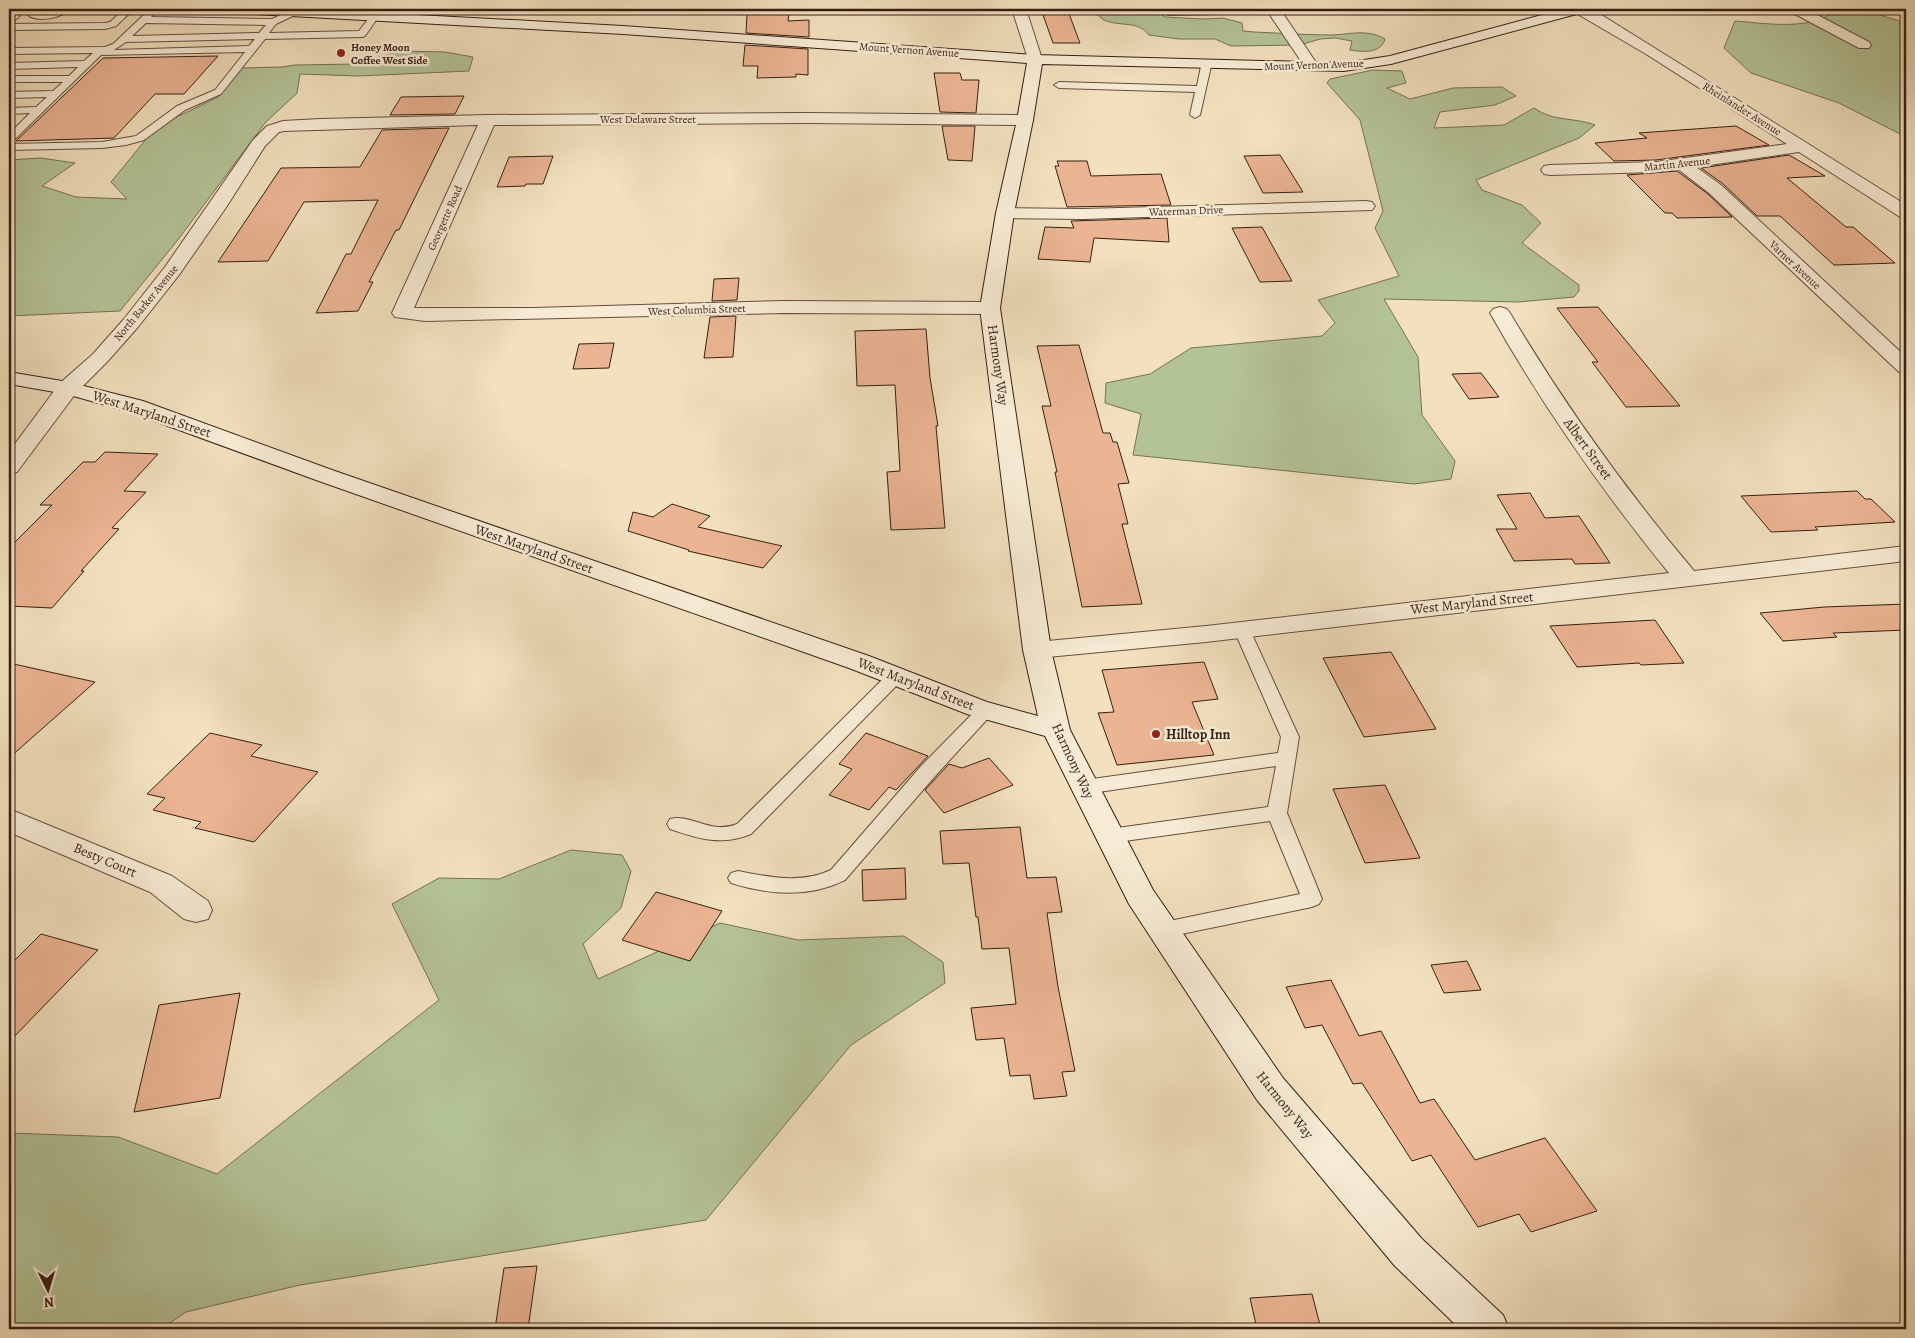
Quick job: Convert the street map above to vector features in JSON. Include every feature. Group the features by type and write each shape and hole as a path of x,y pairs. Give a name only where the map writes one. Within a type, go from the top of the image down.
{"street":[{"name":"Mount Vernon Avenue","path":"234,9 294,12 338,11 375,16 623,30 1035,59 1206,66 1312,67 1344,67 1390,60 1577,9"},
{"name":"Harmony Way","path":"1019,9 1035,59 1025,120 1005,213 990,308 1037,650 1056,730 1140,896 1270,1089 1408,1252 1488,1329"},
{"name":"Rheinlander Avenue","path":"1577,9 1594,17 1906,213"},
{"path":"1796,9 1864,45"},
{"path":"1273,10 1312,67"},
{"name":"West Delaware Street","path":"271,130 282,126 300,125 488,120 799,118 1025,120"},
{"name":"Georgette Road","path":"404,313 402,313 408,297 488,120"},
{"name":"North Barker Avenue","path":"9,467 68,388 100,358 143,308 218,206 259,143 271,130"},
{"name":"Martin Avenue","path":"1550,170 1656,167 1803,147"},
{"name":"Varner Avenue","path":"1682,164 1715,189 1906,368"},
{"name":"Waterman Drive","path":"1005,213 1092,214 1366,206"},
{"name":"West Columbia Street","path":"404,313 425,315 532,314 792,307 990,308"},
{"name":"Albert Street","path":"1500,313 1553,402 1686,579"},
{"name":"West Maryland Street","path":"9,378 68,388 135,406 896,676 986,710 1056,730"},
{"name":"West Maryland Street","path":"1037,650 1242,630 1906,554"},
{"name":"Besty Court","path":"9,820 161,884 196,910"}],"lane":[{"path":"42,27 55,15 66,9"},
{"path":"79,9 129,10"},
{"path":"9,138 98,52 116,46 155,9"},
{"path":"1164,9 1168,12 1273,10"},
{"path":"12,17 42,27 105,26 114,24 129,10"},
{"path":"9,147 102,145 140,138 181,108 218,92 274,22 294,12"},
{"path":"12,17 55,15"},
{"path":"123,39 362,34 375,16"},
{"path":"143,20 274,22"},
{"path":"9,51 98,52 252,49"},
{"path":"9,66 87,64"},
{"path":"1195,116 1206,66"},
{"path":"9,80 72,78"},
{"path":"1059,85 1201,89"},
{"path":"9,95 55,94"},
{"path":"9,111 38,110"},
{"path":"9,127 21,126"},
{"path":"1162,930 1312,899 1277,813 1290,737 1242,630"},
{"path":"677,824 703,834 725,836 733,835 744,829 896,676"},
{"path":"738,878 787,886 813,885 826,882 838,875 929,770 986,710"},
{"path":"1085,787 1286,758"},
{"path":"1110,836 1277,813"}],"green space":[{"path":"1088,9 1154,9 1165,17 1223,18 1242,23 1243,31 1322,35 1366,33 1385,39 1380,47 1370,51 1350,50 1352,41 1335,38 1320,39 1300,45 1231,46 1215,39 1179,39 1149,35 1139,27 1104,20"},
{"path":"1822,9 1860,9 1906,23 1906,137 1839,103 1751,73 1724,48 1735,21 1770,24 1808,23 1829,15"},
{"path":"399,51 445,52 473,57 469,71 359,76 300,74 297,93 265,123 177,241 120,311 9,316 9,160 41,158 75,163 42,186 76,197 127,199 111,182 156,127 218,97 241,68 357,64"},
{"path":"1373,70 1402,71 1406,83 1387,88 1410,99 1453,88 1502,87 1516,96 1495,105 1440,112 1434,128 1504,125 1534,108 1556,117 1595,125 1579,138 1476,180 1482,190 1522,205 1541,223 1522,243 1579,285 1579,291 1574,297 1518,302 1384,299 1418,357 1422,415 1455,461 1451,479 1414,484 1133,455 1141,414 1105,403 1106,383 1150,374 1191,348 1322,336 1335,323 1318,300 1399,276 1375,228 1383,211 1360,120 1327,83 1330,79"},
{"path":"571,850 622,855 631,871 621,908 583,944 598,979 720,923 798,940 904,936 943,962 945,983 851,1045 706,1220 300,1285 186,1312 161,1329 9,1329 9,1133 118,1137 217,1174 439,1000 392,904 439,878 499,879"}],"building":[{"path":"1068,11 1080,43 1053,43 1042,12"},
{"path":"789,13 788,21 809,20 809,37 746,33 747,14"},
{"path":"745,45 808,49 808,75 796,74 796,77 757,78 758,66 743,66"},
{"path":"218,56 184,94 155,94 114,138 16,141 103,58"},
{"path":"934,73 960,73 962,80 979,80 976,113 940,112"},
{"path":"464,96 455,114 390,115 401,97"},
{"path":"942,126 975,126 972,161 948,160"},
{"path":"1736,126 1769,145 1656,160 1614,161 1595,143 1647,138 1639,133"},
{"path":"449,128 399,230 396,230 369,282 373,282 358,311 316,313 346,254 351,254 378,200 304,202 268,261 218,262 281,168 360,167 382,130"},
{"path":"1280,155 1303,192 1263,193 1244,156"},
{"path":"1789,155 1825,176 1787,178 1846,227 1853,227 1895,263 1834,265 1780,216 1757,216 1722,183 1701,168"},
{"path":"553,156 543,184 497,187 509,157"},
{"path":"1057,161 1087,161 1091,176 1161,174 1171,205 1067,207 1055,166 1059,166"},
{"path":"1677,171 1708,194 1732,217 1677,218 1672,213 1665,213 1627,175"},
{"path":"1167,218 1169,242 1094,238 1090,262 1038,259 1045,227 1074,228 1071,221"},
{"path":"1262,227 1292,281 1260,282 1232,228"},
{"path":"739,278 737,300 712,301 714,279"},
{"path":"1598,307 1680,406 1626,407 1592,362 1598,362 1557,308"},
{"path":"736,316 733,357 704,358 710,317"},
{"path":"926,329 930,378 938,426 936,426 945,528 891,530 887,472 900,471 895,385 857,386 855,331"},
{"path":"614,343 609,368 573,369 579,344"},
{"path":"1079,345 1103,433 1110,433 1113,442 1117,442 1129,483 1118,484 1128,524 1122,524 1142,604 1082,607 1055,472 1057,472 1042,406 1051,406 1037,346"},
{"path":"1481,373 1499,397 1469,399 1452,374"},
{"path":"105,452 158,454 124,491 146,492 112,528 119,529 81,571 84,571 52,608 9,606 9,548 52,505 40,505 83,462 95,462"},
{"path":"1857,491 1865,499 1871,499 1895,522 1815,527 1818,530 1771,532 1741,496"},
{"path":"1530,493 1545,518 1579,516 1610,563 1575,564 1572,559 1514,561 1496,529 1517,529 1497,495"},
{"path":"672,504 710,516 698,527 782,546 763,568 688,551 628,531 633,512 653,517"},
{"path":"1906,604 1906,630 1833,633 1837,637 1783,641 1760,613 1824,607"},
{"path":"1655,620 1684,663 1641,665 1639,663 1577,667 1550,626"},
{"path":"1391,652 1436,729 1364,737 1323,658"},
{"path":"1204,662 1218,699 1192,702 1214,755 1117,765 1098,713 1114,712 1102,670"},
{"path":"9,663 95,682 9,758"},
{"path":"210,733 262,745 251,756 318,772 254,842 195,828 201,822 153,810 165,798 147,794"},
{"path":"866,733 928,756 896,790 889,787 869,810 829,795 852,769 839,764"},
{"path":"989,758 1013,785 944,813 925,790 949,764 962,768"},
{"path":"1385,785 1420,858 1365,863 1333,789"},
{"path":"1020,827 1027,878 1056,877 1062,912 1047,913 1058,987 1075,1071 1062,1072 1067,1096 1034,1099 1030,1075 1010,1076 1004,1038 976,1040 971,1008 1016,1004 1009,948 982,949 969,863 943,864 940,831"},
{"path":"905,868 906,899 863,901 862,870"},
{"path":"656,892 722,911 690,961 622,940"},
{"path":"41,934 98,950 9,1042 9,966"},
{"path":"1467,961 1481,990 1444,993 1431,965"},
{"path":"1331,980 1359,1036 1381,1031 1420,1103 1434,1099 1475,1160 1545,1138 1597,1211 1531,1232 1519,1214 1478,1227 1431,1155 1412,1161 1362,1083 1353,1084 1322,1025 1305,1028 1286,987"},
{"path":"240,993 220,1098 134,1112 159,1005"},
{"path":"537,1266 528,1329 495,1329 504,1268"},
{"path":"1312,1294 1321,1329 1257,1329 1250,1298"}],"place":[{"name":"Honey Moon Coffee West Side","path":"341,53"},
{"name":"Hilltop Inn","path":"1156,734"}]}
